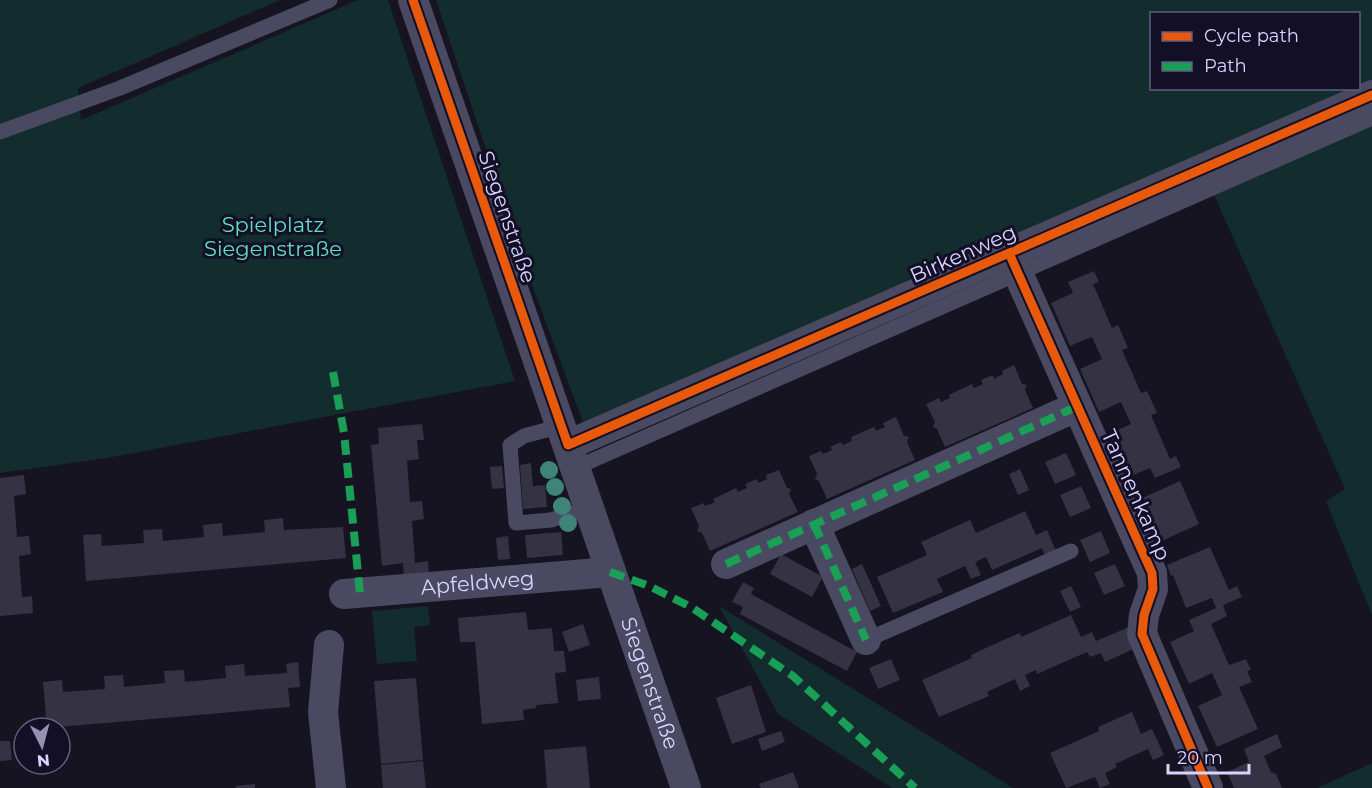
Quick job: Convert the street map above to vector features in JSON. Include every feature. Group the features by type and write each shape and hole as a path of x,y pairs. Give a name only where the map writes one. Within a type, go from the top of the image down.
{"street":[{"name":"Siegenstraße","path":"412,0 686,788"},
{"name":"Birkenweg","path":"568,447 1013,263 1372,94"},
{"name":"Tannenkamp","path":"1013,263 1152,573 1152,589 1144,615 1142,634 1208,788"},
{"path":"726,564 1076,406"},
{"path":"814,524 866,640"},
{"name":"Apfeldweg","path":"344,594 610,572"},
{"path":"329,645 323,712 331,788"}],"lane":[{"path":"0,132 120,88 330,0"},
{"path":"1013,263 1372,118"},
{"path":"568,447 524,435 510,445 516,523 550,520 588,508"},
{"path":"866,640 1071,551"}],"green space":[{"name":"Spielplatz Siegenstraße","path":"0,0 280,0 78,88 81,120 358,0 388,0 515,381 107,458 0,473"},
{"path":"436,0 1372,0 1372,615 1326,501 1345,489 1203,170 584,425 525,266"},
{"path":"428,606 430,625 414,627 417,661 377,664 372,611"},
{"path":"719,606 1013,788 892,788 778,714"},
{"path":"1372,763 1372,788 1317,788"}],"building":[{"path":"1094,271 1099,282 1093,284 1112,328 1118,325 1128,348 1122,350 1141,393 1147,391 1157,413 1151,415 1170,459 1176,456 1181,467 1155,478 1150,468 1128,477 1109,434 1131,424 1121,402 1099,412 1080,369 1102,359 1092,337 1070,346 1051,303 1073,293 1068,282"},
{"path":"1014,365 1022,384 1027,385 1025,390 1033,408 945,447 937,429 933,427 935,422 926,404 939,398 941,402 950,398 949,395 972,384 974,388 983,384 981,380 993,375 994,379 1003,374 1002,371"},
{"path":"896,417 904,436 909,437 907,442 915,460 827,499 819,481 815,479 817,474 809,456 821,451 823,454 832,450 830,447 841,442 843,445 852,441 851,437 874,427 876,431 885,427 883,423"},
{"path":"422,424 424,440 417,440 419,459 407,461 410,502 422,501 424,519 412,521 415,563 428,561 429,578 404,580 403,563 382,566 371,445 379,444 378,428"},
{"path":"1066,453 1076,475 1055,484 1045,462"},
{"path":"531,463 533,486 545,485 547,507 523,509 520,465"},
{"path":"502,466 504,488 492,489 490,467"},
{"path":"1020,469 1029,490 1018,495 1009,474"},
{"path":"779,470 787,488 791,489 789,494 798,512 710,551 702,533 697,531 699,526 691,508 715,502 713,499 736,488 738,492 747,488 745,484 757,479 758,483 767,479 766,475"},
{"path":"24,475 26,494 14,496 17,537 29,536 31,554 19,556 22,597 32,596 33,613 0,616 0,478"},
{"path":"1180,481 1199,524 1157,543 1138,500"},
{"path":"1081,486 1091,508 1070,517 1060,495"},
{"path":"1025,511 1036,535 1047,530 1056,551 1045,556 1042,548 992,570 986,557 975,562 981,575 971,579 965,566 937,579 943,592 893,613 877,577 927,555 921,542 970,520 976,533"},
{"path":"283,518 284,530 343,527 346,558 86,581 83,535 101,534 102,546 144,543 143,530 162,529 163,541 204,537 203,525 222,523 223,536 265,532 264,520"},
{"path":"1101,531 1110,553 1090,562 1080,540"},
{"path":"561,532 563,555 527,558 525,535"},
{"path":"508,536 510,559 498,560 496,538"},
{"path":"1210,547 1229,590 1237,586 1242,597 1223,605 1227,616 1211,624 1229,665 1246,659 1251,670 1247,671 1252,682 1239,687 1258,729 1217,747 1198,706 1222,695 1212,673 1189,684 1170,642 1194,631 1189,620 1216,608 1212,598 1186,608 1167,565"},
{"path":"781,554 823,577 812,597 770,574"},
{"path":"862,564 881,606 870,611 852,569"},
{"path":"1115,564 1125,586 1104,595 1094,573"},
{"path":"743,582 754,588 751,594 857,652 847,671 740,614 743,607 732,602"},
{"path":"1071,586 1081,607 1070,612 1060,591"},
{"path":"526,612 528,630 552,628 554,651 564,651 566,672 555,673 558,703 536,705 536,708 523,710 524,720 482,724 475,642 460,642 458,618"},
{"path":"1071,615 1081,637 1092,632 1096,641 1129,627 1138,647 1105,662 1101,653 1090,657 1087,652 1037,674 1036,670 1025,675 1030,686 1020,691 1015,679 987,692 989,696 939,717 922,680 972,658 971,655 999,642 1020,633 1021,637"},
{"path":"583,624 590,645 569,652 562,632"},
{"path":"891,659 900,680 878,689 869,668"},
{"path":"298,662 300,687 288,688 290,707 72,726 72,716 46,716 43,682 62,680 63,692 105,689 104,676 123,675 124,687 165,683 164,671 184,670 185,682 226,678 225,666 244,664 245,676 287,673 286,664"},
{"path":"599,677 601,699 578,701 576,680"},
{"path":"416,678 423,760 381,764 374,681"},
{"path":"751,685 766,732 732,744 716,698"},
{"path":"1132,712 1141,734 1152,729 1164,755 1153,760 1148,749 1115,764 1117,767 1105,773 1110,784 1100,788 1095,777 1066,788 1050,753 1099,731 1098,727"},
{"path":"781,731 785,742 762,751 758,739"},
{"path":"1277,734 1282,747 1264,756 1282,788 1234,788 1227,772 1249,762 1244,749"},
{"path":"0,741 10,741 12,760 0,761"},
{"path":"586,746 590,788 547,788 544,750"},
{"path":"423,761 426,788 383,788 381,765"},
{"path":"793,772 799,788 761,788 759,784"},
{"path":"255,784 255,788 236,788 236,786"}],"marked path":[{"path":"333,372 344,433 360,593"},
{"path":"726,564 1076,407"},
{"path":"814,524 866,640"},
{"path":"610,572 649,586 691,607 793,676 915,788"}],"cycle path":[{"path":"413,0 568,445 1372,95"},
{"path":"1009,253 1152,573 1153,589 1144,615 1142,634 1208,788"}]}
